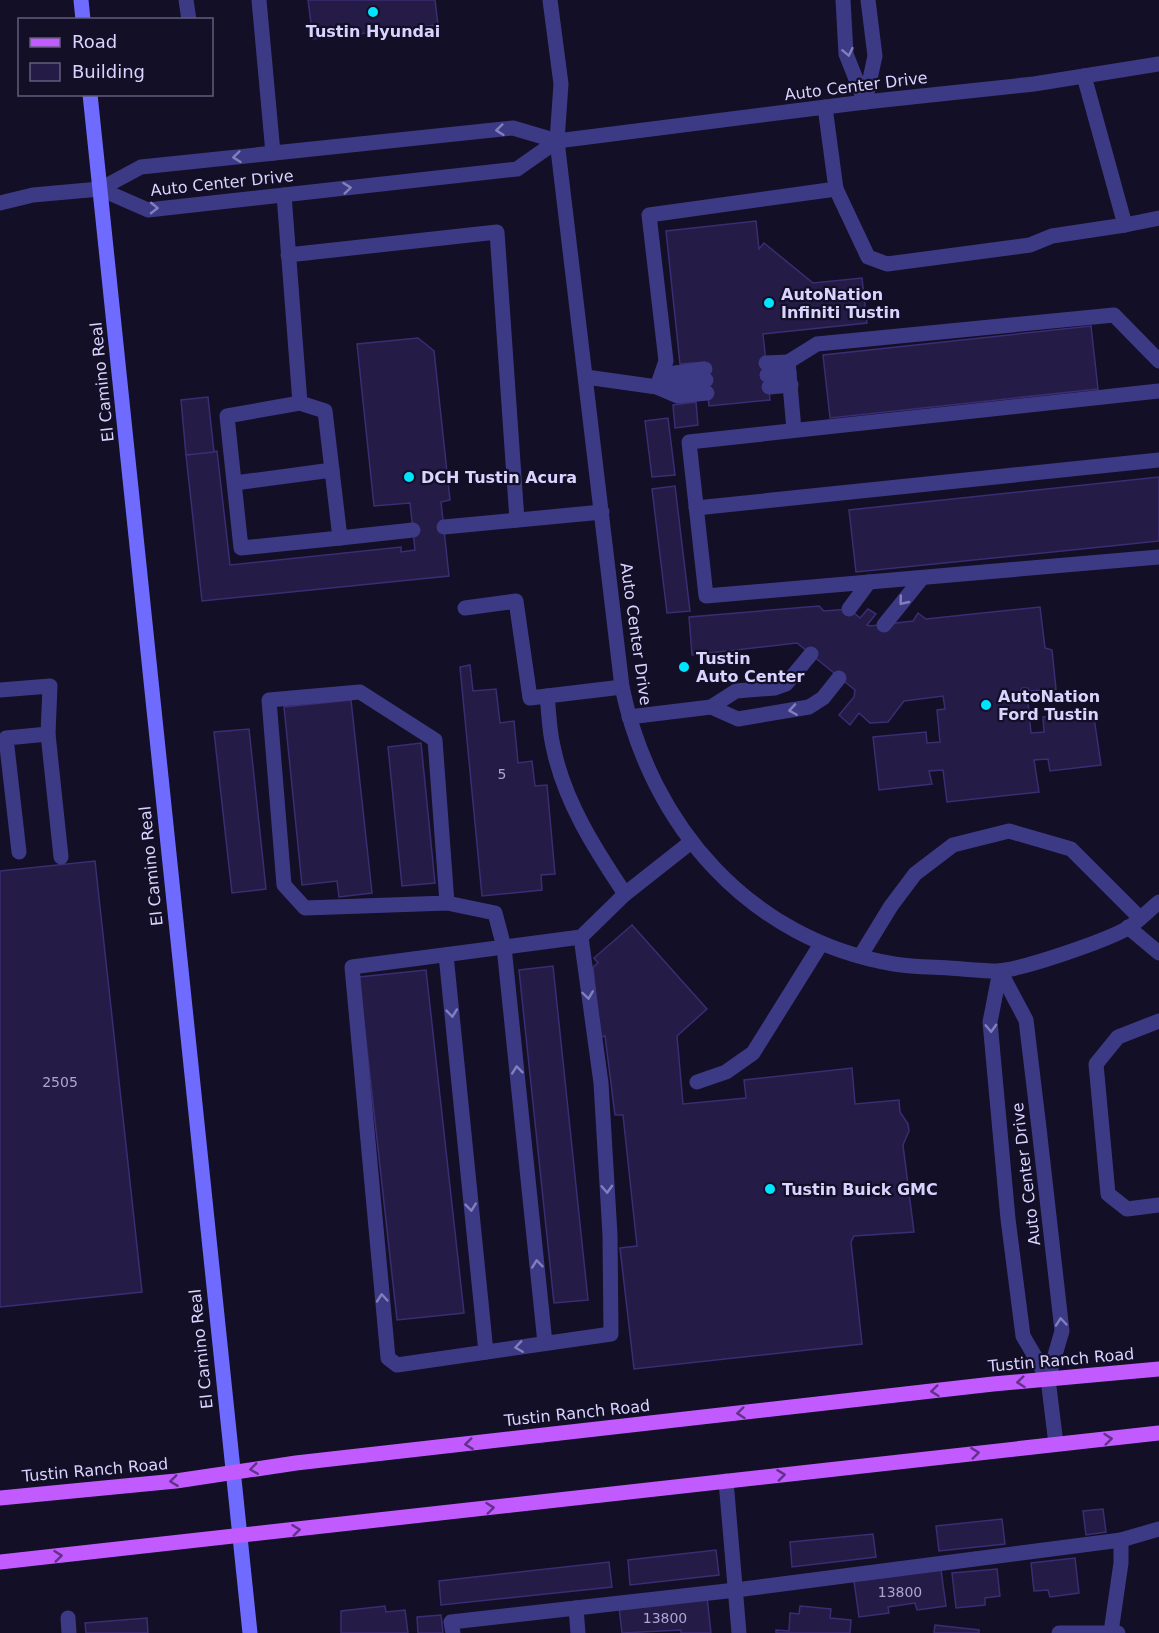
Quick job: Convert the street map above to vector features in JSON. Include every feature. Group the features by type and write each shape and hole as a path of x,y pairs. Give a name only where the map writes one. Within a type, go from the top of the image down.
{"main road":[{"path":"81,0 83,18"},
{"name":"El Camino Real","path":"90,96 238,1537 250,1633"},
{"name":"Tustin Ranch Road","path":"0,1498 176,1481 1048,1378 1159,1369"},
{"path":"0,1562 1159,1433"}],"street":[{"path":"186,0 189,18"},
{"path":"259,0 273,153"},
{"path":"550,0 561,84 557,141"},
{"path":"843,0 846,54 866,102"},
{"path":"866,102 875,56 868,0"},
{"name":"Auto Center Drive","path":"100,189 141,167 513,128 557,141 866,102 1034,84 1159,64"},
{"path":"1084,76 1125,225"},
{"path":"825,107 836,189 868,257 887,264 1030,245 1052,236 1159,218"},
{"name":"Auto Center Drive","path":"100,189 148,210 517,169 557,141"},
{"name":"Auto Center Drive","path":"557,141 622,687 643,758 667,807 691,842 731,885 772,916 821,944 894,964 1000,971 1069,951 1134,922 1159,902"},
{"path":"0,203 33,195 100,189"},
{"path":"657,387 666,361 649,215 836,189"},
{"path":"284,195 300,403"},
{"path":"288,255 497,232 517,520"},
{"path":"789,373 767,375 789,373 817,344 1114,315 1159,361"},
{"path":"586,377 657,387 678,396 706,381 675,373 657,387"},
{"path":"789,373 794,430"},
{"path":"1159,391 689,442 706,596 1159,558"},
{"path":"340,538 326,411 317,406 300,403 227,416 241,548 340,538 413,530"},
{"path":"696,508 1159,460"},
{"path":"235,483 332,470"},
{"path":"444,527 602,512"},
{"path":"884,625 922,578"},
{"path":"849,609 869,582"},
{"path":"465,608 516,601 530,698 622,687"},
{"path":"629,717 711,707 736,691 776,688 786,684 811,654"},
{"path":"711,707 738,719 809,707 823,698 839,678"},
{"path":"0,690 50,686 48,734 61,857"},
{"path":"447,903 435,740 360,692 269,700 284,885 305,908 447,903 495,913 504,947 545,1343"},
{"path":"547,696 553,747 572,803 594,847 625,894"},
{"path":"19,852 6,738 48,734"},
{"path":"861,955 891,906 915,874 953,845 1010,831 1071,849 1159,953"},
{"path":"581,937 601,1083 610,1235 611,1334 397,1365 388,1358 352,967 581,937 625,894 691,842"},
{"path":"697,1082 726,1072 753,1053 821,944"},
{"path":"446,955 486,1352"},
{"name":"Auto Center Drive","path":"1000,971 990,1022 1008,1219 1023,1336 1048,1378"},
{"name":"Auto Center Drive","path":"1000,971 1026,1020 1039,1128 1062,1331 1048,1378 1056,1444"},
{"path":"1159,1021 1118,1037 1096,1064 1108,1194 1126,1209 1159,1205"},
{"path":"726,1481 739,1633"},
{"path":"453,1633 451,1622 736,1590 1121,1540 1159,1529"},
{"path":"1059,1633 1115,1633 1121,1540"},
{"path":"576,1608 578,1633"}],"building":[{"name":"Tustin Hyundai","path":"308,0 435,0 438,25 313,39"},
{"name":"AutoNation Infiniti Tustin","path":"756,221 759,249 764,243 813,283 862,278 867,323 763,334 770,400 709,406 704,362 680,364 666,231"},
{"path":"1091,326 1098,389 830,418 823,355"},
{"name":"DCH Tustin Acura","path":"418,338 434,351 450,500 441,502 449,576 202,601 186,455 217,451 230,565 401,547 401,552 415,550 410,503 374,506 357,344"},
{"path":"208,397 214,452 186,455 181,400"},
{"path":"696,402 698,425 675,428 673,405"},
{"path":"668,418 675,475 652,477 645,421"},
{"path":"1159,477 1159,541 856,572 849,510"},
{"path":"675,486 690,611 667,613 652,489"},
{"name":"AutoNation Ford Tustin","path":"819,606 824,611 849,609 860,618 868,609 876,614 867,625 870,626 913,621 918,613 926,619 1040,607 1045,648 1052,650 1056,689 1029,691 1028,688 1022,688 1018,694 1019,702 1028,702 1031,733 1044,732 1043,717 1093,711 1101,765 1050,771 1048,759 1034,760 1039,792 947,802 943,770 929,771 932,784 879,790 873,737 926,732 927,743 940,742 937,710 945,709 943,696 904,701 888,722 870,723 859,713 850,725 839,715 854,697 855,690 797,643 692,655 689,617"},
{"path":"470,665 473,691 496,689 500,723 514,721 518,763 532,761 535,786 547,785 555,874 541,875 542,890 482,896 460,667"},
{"path":"351,700 372,893 339,897 337,881 302,885 284,707"},
{"path":"249,729 266,889 232,893 214,732"},
{"path":"421,743 435,883 402,886 388,747"},
{"path":"95,861 142,1292 0,1307 0,871"},
{"name":"Tustin Buick GMC","path":"632,925 707,1009 677,1036 683,1104 746,1098 744,1080 852,1068 855,1104 899,1100 900,1112 908,1124 909,1131 903,1145 914,1232 854,1236 851,1242 862,1344 634,1369 620,1248 637,1246 623,1115 615,1115 605,1036 600,1037 593,967 598,963 594,958"},
{"path":"553,966 588,1300 554,1303 519,970"},
{"path":"426,970 464,1313 397,1320 359,977"},
{"path":"1103,1509 1106,1532 1086,1535 1083,1511"},
{"path":"1002,1519 1005,1544 939,1551 936,1526"},
{"path":"873,1534 876,1557 792,1567 790,1542"},
{"path":"716,1550 719,1575 630,1585 628,1560"},
{"path":"1075,1558 1079,1593 1050,1597 1048,1590 1034,1591 1031,1563"},
{"path":"609,1562 612,1587 441,1605 439,1581"},
{"path":"997,1569 1000,1596 985,1598 985,1605 956,1608 952,1573"},
{"path":"941,1570 946,1606 917,1610 915,1603 888,1607 889,1613 859,1617 854,1581"},
{"path":"707,1597 711,1633 681,1633 681,1630 622,1633 619,1607"},
{"path":"385,1606 386,1612 405,1610 408,1633 341,1633 341,1611"},
{"path":"800,1606 831,1609 830,1618 851,1620 850,1633 776,1633 776,1630 789,1631 790,1613 799,1614"},
{"path":"441,1615 443,1633 418,1633 417,1617"},
{"path":"147,1618 148,1633 86,1633 85,1623"},
{"path":"935,1625 979,1630 979,1633 934,1633"}],"place":[{"name":"Tustin Hyundai","path":"373,12"},
{"name":"AutoNation Infiniti Tustin","path":"769,303"},
{"name":"DCH Tustin Acura","path":"409,477"},
{"name":"Tustin Auto Center","path":"684,667"},
{"name":"AutoNation Ford Tustin","path":"986,705"},
{"name":"Tustin Buick GMC","path":"770,1189"}]}
